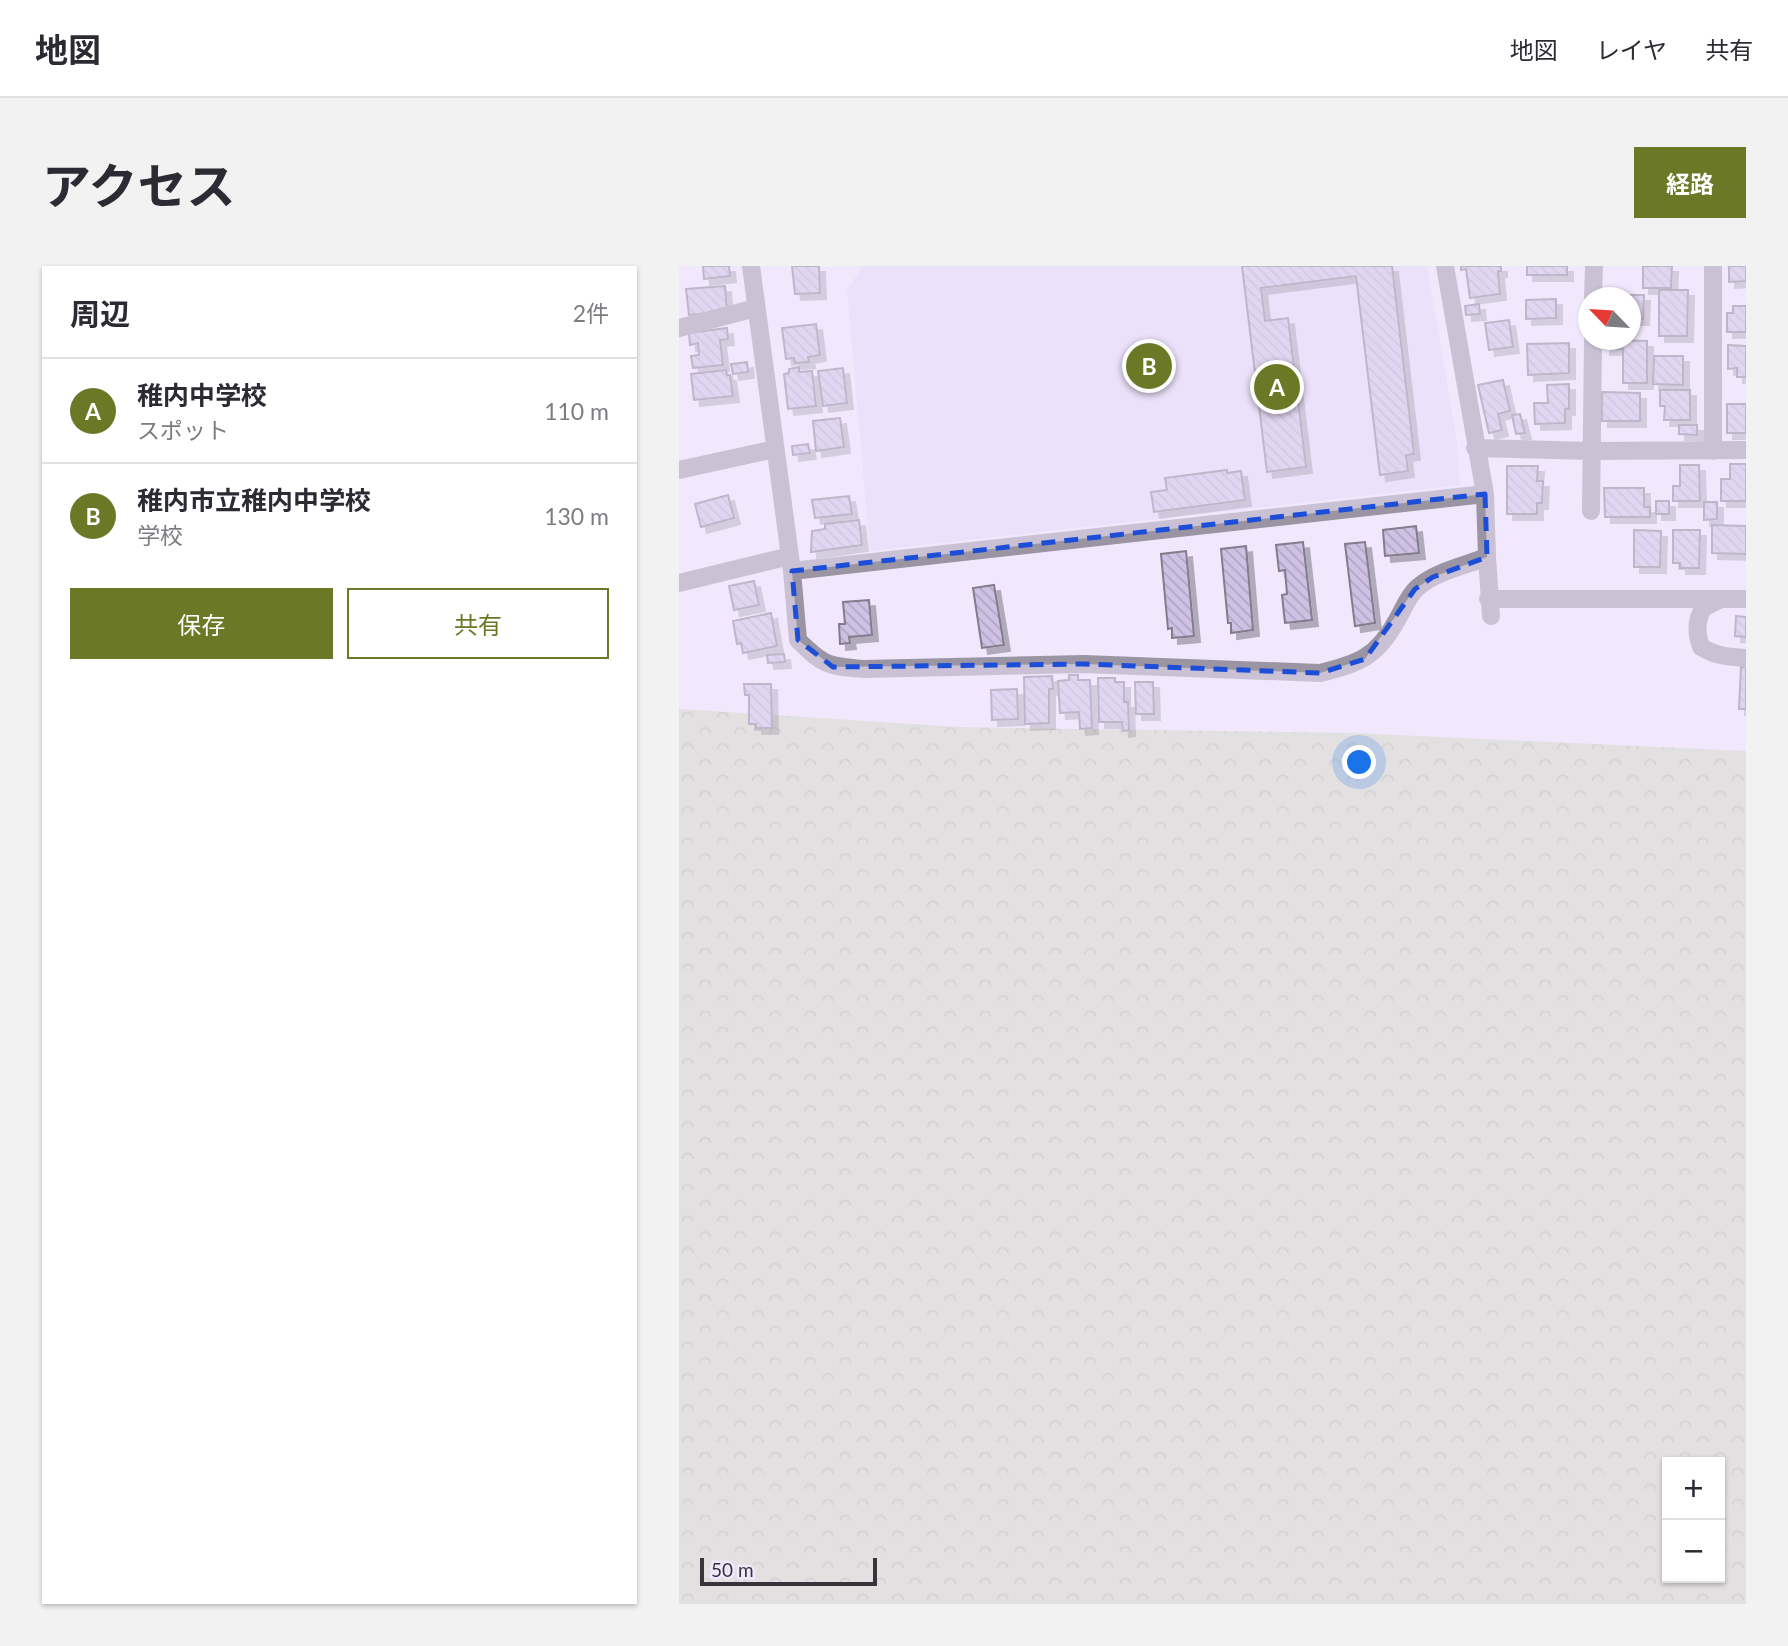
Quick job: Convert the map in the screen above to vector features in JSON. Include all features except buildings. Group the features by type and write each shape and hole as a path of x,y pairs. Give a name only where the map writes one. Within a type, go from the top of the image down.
{"street":[{"path":"751,266 791,563 798,640 818,660 833,667 864,669 1084,664 1320,673 1365,659 1383,642 1415,589 1433,577 1487,557"},
{"path":"1445,266 1485,494 1490,607 1746,599"},
{"path":"1593,287 1594,266"},
{"path":"1713,266 1713,451"},
{"path":"679,328 756,308"},
{"path":"1591,511 1593,350"},
{"path":"1475,448 1591,451 1746,450"},
{"path":"679,470 775,449"},
{"path":"679,583 791,563 1485,494"},
{"path":"1721,600 1703,608 1697,620 1697,636 1701,648 1712,654 1746,658"}],"highlighted area":[{"path":"1485,494 1487,557 1433,577 1415,589 1365,659 1320,673 1084,664 833,667 798,640 792,571"}],"shaded area":[{"path":"863,266 1427,266 1457,442 1460,485 870,551 847,290"}],"green space":[{"path":"679,709 958,727 1353,733 1746,751 1746,1604 679,1604"}],"place":[{"name":"稚内市立稚内中学校","path":"1149,366"},
{"name":"稚内中学校","path":"1277,387"}]}
